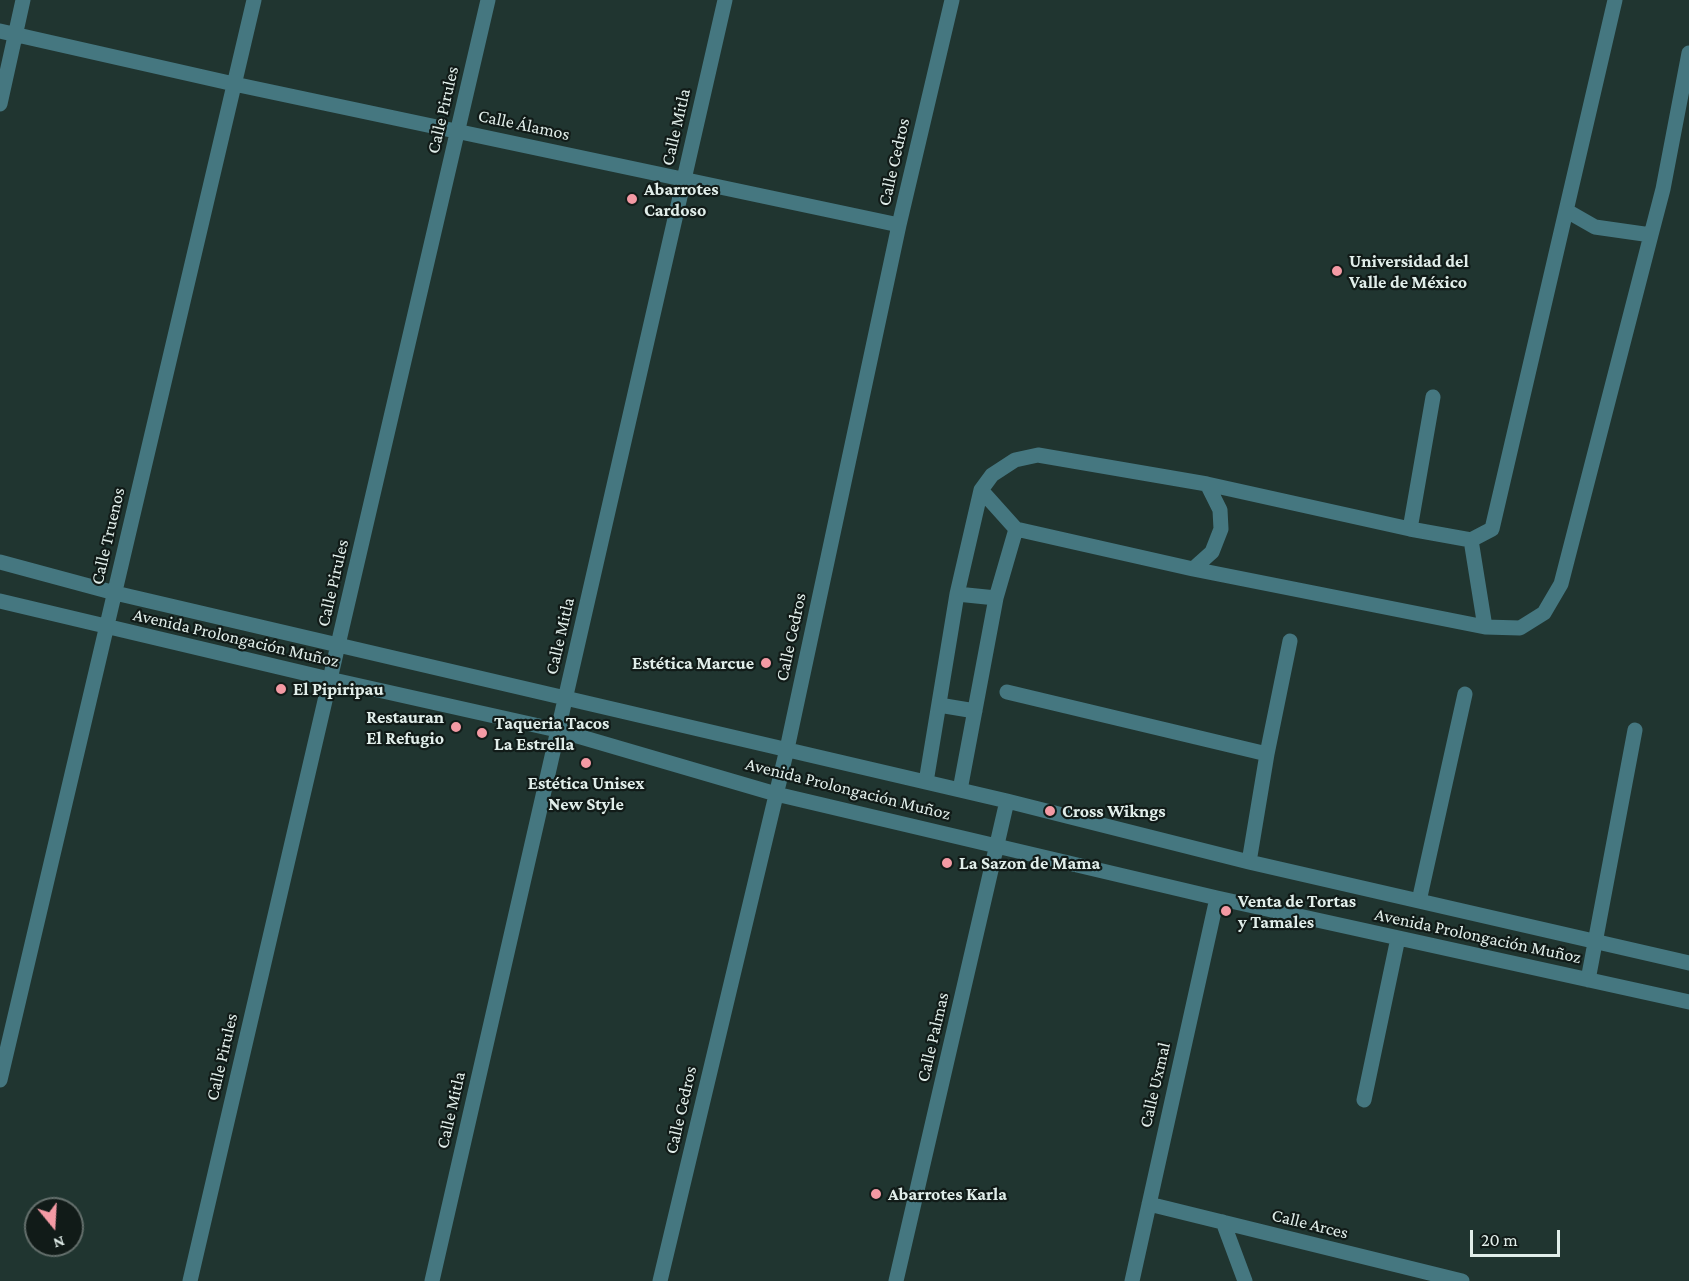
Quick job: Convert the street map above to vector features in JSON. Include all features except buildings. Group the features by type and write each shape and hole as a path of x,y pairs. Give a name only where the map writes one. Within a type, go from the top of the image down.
{"street":[{"path":"0,104 23,0"},
{"name":"Calle Truenos","path":"0,1080 254,0"},
{"name":"Calle Pirules","path":"190,1281 488,0"},
{"name":"Calle Mitla","path":"432,1281 725,0"},
{"name":"Calle Cedros","path":"660,1281 787,749 899,225 952,0"},
{"path":"926,783 957,594 981,490 992,475 1015,460 1038,455 1207,484 1410,529 1471,540 1492,529 1615,0"},
{"name":"Calle Álamos","path":"0,31 234,84 899,225"},
{"path":"981,490 1016,528 1193,569 1485,627 1520,628 1544,614 1561,584 1663,189 1689,53"},
{"path":"1567,211 1594,227 1651,235"},
{"path":"1410,529 1432,397"},
{"path":"1193,569 1212,552 1221,530 1220,510 1207,484"},
{"path":"960,790 996,598 1016,528"},
{"path":"1471,540 1485,627"},
{"name":"Avenida Prolongación Muñoz","path":"0,562 115,593 1007,801 1249,862 1689,963"},
{"path":"957,594 996,598"},
{"name":"Avenida Prolongación Muñoz","path":"0,602 329,680 557,730 776,794 1217,898 1689,1002"},
{"path":"1249,862 1267,754 1290,641"},
{"path":"1007,692 1267,754"},
{"path":"1419,901 1465,694"},
{"path":"939,705 975,711"},
{"path":"1588,980 1635,730"},
{"name":"Calle Palmas","path":"896,1281 1007,801"},
{"name":"Calle Uxmal","path":"1132,1281 1217,898"},
{"path":"1364,1100 1398,938"},
{"name":"Calle Arces","path":"1149,1204 1462,1281"},
{"path":"1223,1222 1245,1281"}],"place":[{"name":"Abarrotes Cardoso","path":"632,199"},
{"name":"Universidad del Valle de México","path":"1337,271"},
{"name":"Estética Marcue","path":"766,663"},
{"name":"El Pipiripau","path":"281,689"},
{"name":"Restauran El Refugio","path":"456,727"},
{"name":"Taqueria Tacos La Estrella","path":"482,733"},
{"name":"Estética Unisex New Style","path":"586,763"},
{"name":"Cross Wikngs","path":"1050,811"},
{"name":"La Sazon de Mama","path":"947,863"},
{"name":"Venta de Tortas y Tamales","path":"1226,911"},
{"name":"Abarrotes Karla","path":"876,1194"}]}
